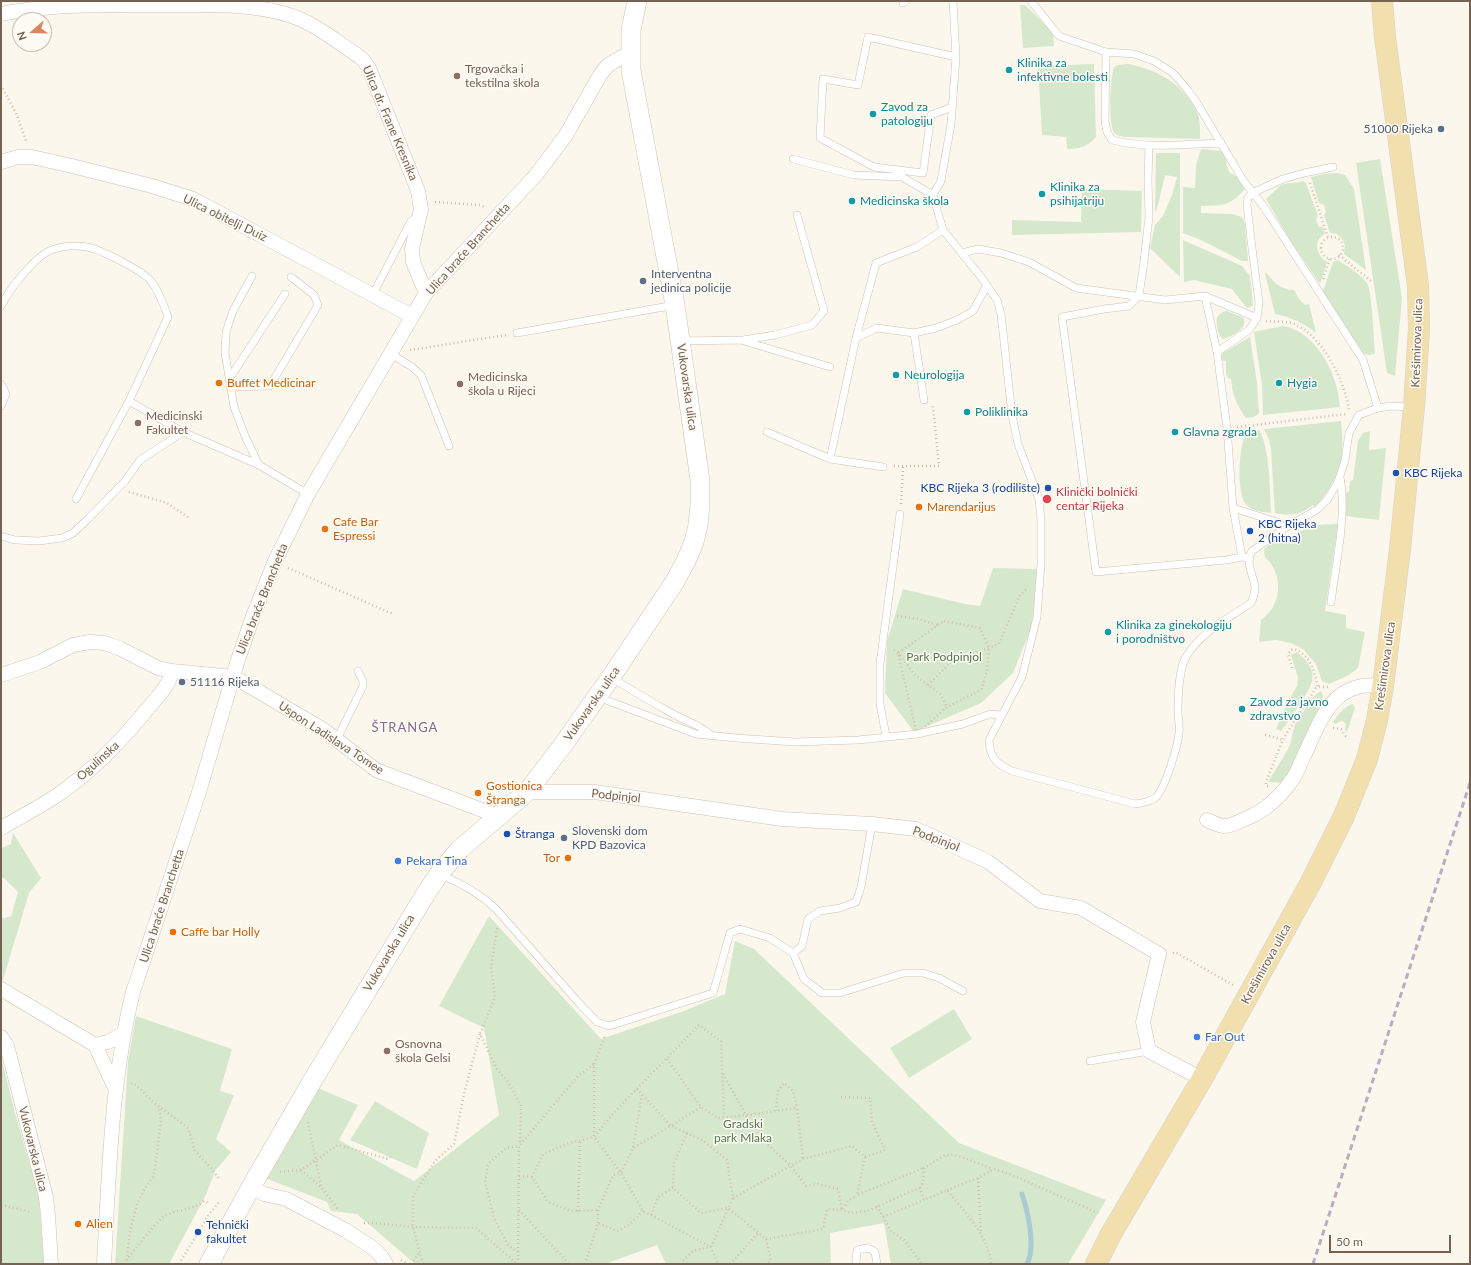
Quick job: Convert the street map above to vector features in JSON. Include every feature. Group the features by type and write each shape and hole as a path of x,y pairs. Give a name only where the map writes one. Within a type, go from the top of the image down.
{"main road":[{"name":"Vukovarska ulica","path":"209,1264 251,1187 315,1076 420,902 439,874 460,849 527,792 612,677 674,583 694,542 698,525 700,480 675,305 633,83 630,56 631,30 637,1"},
{"name":"Krešimirova ulica","path":"1096,1264 1111,1234 1202,1079 1310,884 1344,816 1367,758 1377,720 1383,686 1400,550 1414,407 1419,330 1418,286 1385,37 1382,1"}],"street":[{"name":"Ulica dr. Frane Kresnika","path":"1,14 50,7 231,5 289,15 310,24 360,57 369,68 418,190 421,209 412,249 413,262 426,294"},
{"name":"Ulica braće Branchetta","path":"104,1264 123,1034 133,992 199,792 253,616 275,561 308,494 426,294 536,175 566,135 600,75 608,65 622,57 630,56"},
{"name":"Ulica obitelji Duiz","path":"1,162 18,156 32,157 152,186 193,199 372,296 412,316"},
{"path":"1,675 40,662 73,645 90,642 104,643 119,648 158,668 172,671 234,677"},
{"name":"Ogulinska","path":"1,828 60,793 101,759 130,731 167,684 172,671"},
{"name":"Uspon Ladislava Tomee","path":"234,677 337,739 376,770 498,816"},
{"path":"1207,820 1223,826 1239,822 1260,813 1280,795 1295,776 1323,716 1334,700 1343,693 1354,688 1370,685 1383,686"},
{"name":"Podpinjol","path":"527,792 595,792 782,819 872,824 916,829 987,861 1040,901 1081,908 1159,954"},
{"path":"1159,954 1143,1022 1150,1051 1202,1079"},
{"path":"1,989 95,1045 120,1084"},
{"path":"95,1045 108,1042 123,1034"},
{"name":"Vukovarska ulica","path":"1,1037 7,1046 44,1189 48,1216 51,1264"},
{"path":"251,1187 264,1194 286,1199 345,1230 373,1248 386,1264"}],"lane":[{"path":"953,1 956,58 951,124 941,181 933,195 942,230 962,253 997,300 1001,314 1012,415 1018,444 1039,499 1041,521 1040,577 1037,616 1022,678 989,740 990,748 993,758 1000,765 1012,771 1135,804 1145,803 1156,798 1164,786 1179,732 1178,711 1180,677 1185,658 1204,637 1251,603 1254,595 1255,586 1233,508 1227,428 1217,352 1205,296"},
{"path":"1031,1 1059,36 1106,52 1134,54 1154,61 1173,73 1197,103 1252,193 1264,207 1363,360 1378,408"},
{"path":"952,107 931,115 923,173 874,168 820,138 823,79 858,85 868,38 956,58"},
{"path":"1106,52 1105,121 1107,132 1112,140 1122,143 1149,145 1221,143"},
{"path":"1149,145 1148,217 1139,296 1129,306 1062,317 1096,572 1246,558 1258,546 1318,509 1327,500 1340,476 1345,460 1349,432 1359,416 1378,408 1391,406 1414,407"},
{"path":"793,160 854,175 902,178 933,195"},
{"path":"1217,352 1249,330 1257,318 1259,303 1247,205 1248,198 1252,193 1283,179 1306,172 1333,167"},
{"path":"680,341 743,340 797,332 812,325 824,311 797,215"},
{"path":"372,296 411,221 418,219"},
{"path":"830,459 856,338 876,263 917,246 942,230"},
{"path":"1,306 33,262 53,249 71,246 87,247 113,257 151,280 163,303 168,317 129,401 76,499"},
{"path":"962,253 978,249 1001,253 1029,262 1076,288 1165,300 1205,296 1257,318"},
{"path":"252,276 233,311 226,332 225,352 234,407 245,436 259,465"},
{"path":"230,387 270,386 318,305 314,295 291,277"},
{"path":"856,338 877,328 914,333 936,328 957,320 973,311 987,285"},
{"path":"229,379 285,294"},
{"path":"517,333 675,305"},
{"path":"914,333 924,400"},
{"path":"743,340 830,367"},
{"path":"391,354 412,366 421,375 449,446"},
{"path":"1,384 6,394 1,406"},
{"path":"129,401 183,432 259,465 308,494"},
{"path":"1,536 15,540 39,541 62,538 73,533 125,481 140,460 183,432"},
{"path":"767,432 830,459 883,466"},
{"path":"1331,602 1342,513 1343,493 1340,476"},
{"path":"1233,508 1277,522 1285,528"},
{"path":"886,736 880,704 880,663 900,514"},
{"path":"337,739 363,686 363,681 358,670"},
{"path":"612,677 639,695 683,719 702,727 711,735"},
{"path":"597,696 696,734 794,742 858,740 918,734 963,724 990,714 1001,715"},
{"path":"793,953 802,946 808,919 820,911 840,908 856,902 861,887 872,824"},
{"path":"439,874 454,880 483,897 597,1022 609,1026 713,993 730,932 740,929 770,938 793,953 804,979 822,993 840,993 904,973 923,973 939,978 963,991"},
{"path":"1090,1061 1150,1051"},
{"path":"856,1264 857,1250 864,1248 871,1249 875,1252 877,1264"}],"path":[{"path":"1,85 16,113 29,150"},
{"path":"1306,172 1328,238"},
{"path":"430,202 480,205"},
{"path":"1335,237 1341,242 1342,249 1339,255 1330,258 1324,255 1321,249 1323,242 1328,238 1335,237"},
{"path":"1339,255 1371,281"},
{"path":"1319,293 1330,258"},
{"path":"1257,318 1267,321 1291,323 1304,330 1319,344 1333,365 1347,401 1349,414"},
{"path":"406,351 517,333"},
{"path":"883,466 939,466 934,407 924,400"},
{"path":"1227,428 1341,415"},
{"path":"900,514 903,466"},
{"path":"117,489 167,503 189,518"},
{"path":"285,567 393,614"},
{"path":"928,685 951,662 999,644 1020,595 1040,577"},
{"path":"887,615 918,619 937,625"},
{"path":"944,621 980,628 989,648 987,671 981,690 947,707 918,734 898,653 944,621"},
{"path":"883,643 898,653 914,675 940,694 947,707"},
{"path":"1292,668 1288,654 1294,649 1303,653 1311,664 1318,687"},
{"path":"1269,787 1266,786 1266,782 1283,740 1312,693 1318,687 1322,686 1334,689"},
{"path":"1329,729 1342,729 1344,734 1349,737"},
{"path":"1265,735 1283,740"},
{"path":"423,1264 413,1227 413,1196 435,1161 454,1144 464,1094 480,1034 495,997 491,967 499,913"},
{"path":"1159,954 1175,952 1234,985"},
{"path":"532,1177 543,1154 569,1143 594,1137 618,1108 699,1025 721,1041 724,1117"},
{"path":"609,1026 594,1064 594,1137 622,1173 643,1211 711,1247 718,1264"},
{"path":"480,1034 497,1069 508,1082 521,1105 518,1176 518,1264"},
{"path":"667,1059 701,1107 717,1118 797,1108"},
{"path":"518,1252 508,1245 494,1218 485,1182 488,1164 506,1148 519,1145 578,1076 594,1064"},
{"path":"723,1073 746,1115 767,1144 791,1166 806,1186 818,1184 838,1189 842,1210"},
{"path":"776,1111 778,1091 784,1083 793,1091 797,1108 803,1159"},
{"path":"120,1084 136,1085 159,1106 188,1128 195,1151 220,1180"},
{"path":"637,1089 671,1126 702,1140 727,1160 733,1198"},
{"path":"622,1173 633,1148 642,1095"},
{"path":"841,1097 870,1098 872,1122 884,1150 865,1157"},
{"path":"126,1264 130,1231 137,1204 155,1169 161,1121 159,1106"},
{"path":"633,1148 701,1107"},
{"path":"307,1117 321,1187"},
{"path":"673,1188 674,1163 687,1133"},
{"path":"578,1211 580,1140"},
{"path":"276,1172 301,1170 338,1145 388,1160 390,1157"},
{"path":"711,1247 733,1198 803,1159 852,1146 865,1157"},
{"path":"842,1210 848,1201 857,1195 924,1168 945,1156 952,1155 959,1156 1012,1175 1098,1213"},
{"path":"857,1195 865,1157"},
{"path":"766,1239 823,1229 827,1209 842,1210 852,1214 868,1211 920,1188 923,1183 924,1168"},
{"path":"884,1217 978,1178 994,1169"},
{"path":"585,1264 598,1223 598,1210 613,1175 622,1173"},
{"path":"518,1176 532,1177"},
{"path":"532,1177 548,1202 571,1212 598,1210"},
{"path":"978,1178 981,1234"},
{"path":"673,1188 701,1213 728,1208"},
{"path":"651,1215 658,1197 673,1188"},
{"path":"920,1188 924,1200"},
{"path":"948,1190 981,1234 991,1258 991,1264"},
{"path":"126,1260 165,1216 198,1206 204,1201 208,1203"},
{"path":"179,1264 210,1213 220,1201"},
{"path":"1,1205 48,1216"},
{"path":"878,1206 891,1231 904,1240 922,1264"},
{"path":"728,1208 766,1239 771,1263 765,1264"},
{"path":"518,1210 570,1264"},
{"path":"598,1223 617,1231 629,1225 643,1211"},
{"path":"364,1224 375,1223 413,1227 476,1228 518,1264"},
{"path":"730,1264 758,1233"},
{"path":"683,1264 682,1262 694,1250 711,1247"},
{"path":"411,1264 420,1252"},
{"path":"400,1259 408,1264"}],"green space":[{"path":"1020,5 1025,5 1053,32 1054,46 1023,48"},
{"path":"1094,64 1096,137 1083,147 1067,149 1066,137 1042,135 1038,66"},
{"path":"1129,64 1147,69 1163,76 1185,94 1196,109 1200,126 1200,139 1124,137 1114,133 1111,119 1110,100 1114,67"},
{"path":"1201,149 1222,151 1225,154 1229,172 1239,178 1245,189 1230,202 1225,204 1201,206 1201,213 1232,214 1242,217 1245,224 1248,261 1242,261 1201,240 1183,233 1183,187 1195,188 1196,165"},
{"path":"1156,153 1180,153 1180,277 1150,248 1155,225 1163,216 1172,195 1177,177 1165,175 1155,213"},
{"path":"1380,159 1402,298 1395,376 1387,373 1356,163"},
{"path":"1337,173 1345,175 1354,189 1366,270 1344,254 1345,245 1343,240 1335,233 1330,233 1324,215 1326,212 1324,205 1319,203 1311,177"},
{"path":"1303,181 1306,183 1318,216 1316,220 1319,227 1323,227 1325,234 1318,240 1317,244 1317,248 1321,256 1327,262 1320,284 1290,240 1266,199 1281,185"},
{"path":"1082,189 1142,191 1141,232 1012,235 1012,220 1081,222"},
{"path":"1183,240 1242,266 1250,276 1253,305 1248,308 1246,307 1232,289 1194,280 1184,282"},
{"path":"1338,260 1364,280 1369,288 1375,354 1369,355 1362,353 1323,291 1333,262"},
{"path":"1266,272 1278,285 1285,289 1294,290 1305,305 1309,304 1316,333 1297,321 1275,314 1265,274"},
{"path":"1227,311 1242,317 1244,319 1244,323 1238,332 1223,339 1219,335 1217,329 1217,317 1222,312"},
{"path":"1283,326 1302,333 1323,356 1333,375 1340,407 1263,415 1262,385 1254,332"},
{"path":"1250,337 1257,383 1259,413 1254,417 1246,418 1240,409 1232,390 1231,379 1228,378 1226,374 1226,361 1223,361 1221,358 1223,353"},
{"path":"1341,421 1341,459 1333,482 1325,496 1315,507 1313,505 1299,513 1275,513 1271,449 1264,429"},
{"path":"1250,430 1259,430 1263,438 1269,470 1271,513 1257,511 1250,508 1247,506 1242,497 1240,457 1244,438"},
{"path":"1370,431 1369,450 1386,448 1379,520 1345,516 1345,494 1349,491 1350,481 1353,480 1358,441 1363,433"},
{"path":"1338,524 1325,611 1346,615 1346,628 1365,632 1358,668 1349,675 1329,684 1322,681 1316,664 1303,649 1291,643 1276,640 1259,642 1261,620 1267,615 1275,603 1278,589 1276,574 1266,558 1264,549 1284,533 1288,539 1311,525"},
{"name":"Park Podpinjol","path":"993,568 1037,569 1032,626 1013,673 981,703 914,732 885,693 887,641 903,589 965,604 980,606"},
{"path":"1297,652 1310,666 1313,678 1308,690 1281,731 1276,729 1287,703 1297,686 1298,678 1291,655"},
{"path":"1321,691 1323,696 1303,747 1283,783 1269,782 1289,746 1295,725 1311,701"},
{"path":"1353,704 1355,708 1347,732 1345,729 1346,724 1344,722 1341,721 1335,724 1333,722 1344,709"},
{"path":"13,833 41,878 29,893 3,980 1,979 1,919 11,916 18,892 4,878 1,878 1,848 11,844"},
{"name":"Gradski park Mlaka","path":"489,916 601,1039 684,1011 725,994 735,941 754,949 959,1143 1106,1200 1068,1264 891,1264 884,1223 830,1233 831,1264 666,1264 657,1245 605,1264 414,1264 357,1214 331,1211 327,1202 265,1178 318,1088 358,1105 339,1140 414,1181 499,1115 484,1028 439,1006"},
{"path":"954,1009 972,1039 909,1078 890,1048"},
{"path":"136,1016 232,1049 220,1091 234,1095 216,1139 231,1152 215,1171 206,1195 169,1264 115,1264 128,1061"},
{"path":"1,1057 39,1197 44,1264 1,1264"},
{"path":"375,1101 429,1133 417,1169 350,1140"}],"waterway":[{"path":"1022,1194 1027,1210 1031,1239 1030,1257 1027,1264"}],"railway":[{"path":"1313,1264 1470,783"}],"place":[{"name":"Klinika za infektivne bolesti","path":"1009,70"},
{"name":"Trgovačka i tekstilna škola","path":"457,76"},
{"name":"Zavod za patologiju","path":"873,114"},
{"name":"51000 Rijeka","path":"1441,129"},
{"name":"Klinika za psihijatriju","path":"1042,194"},
{"name":"Medicinska škola","path":"852,201"},
{"name":"Interventna jedinica policije","path":"643,281"},
{"name":"Neurologija","path":"896,375"},
{"name":"Buffet Medicinar","path":"219,383"},
{"name":"Hygia","path":"1279,383"},
{"name":"Medicinska škola u Rijeci","path":"460,384"},
{"name":"Poliklinika","path":"967,412"},
{"name":"Medicinski Fakultet","path":"138,423"},
{"name":"Glavna zgrada","path":"1175,432"},
{"name":"KBC Rijeka","path":"1396,473"},
{"name":"KBC Rijeka 3 (rodilište)","path":"1048,488"},
{"name":"Klinički bolnički centar Rijeka","path":"1047,499"},
{"name":"Marendarijus","path":"919,507"},
{"name":"Cafe Bar Espressi","path":"325,529"},
{"name":"KBC Rijeka 2 (hitna)","path":"1250,531"},
{"name":"Klinika za ginekologiju i porodništvo","path":"1108,632"},
{"name":"51116 Rijeka","path":"182,682"},
{"name":"Zavod za javno zdravstvo","path":"1242,709"},
{"name":"Gostionica Štranga","path":"478,793"},
{"name":"Štranga","path":"507,834"},
{"name":"Slovenski dom KPD Bazovica","path":"564,838"},
{"name":"Tor","path":"568,858"},
{"name":"Pekara Tina","path":"398,861"},
{"name":"Caffe bar Holly","path":"173,932"},
{"name":"Far Out","path":"1197,1037"},
{"name":"Osnovna škola Gelsi","path":"387,1051"},
{"name":"Alien","path":"78,1224"},
{"name":"Tehnički fakultet","path":"198,1232"}],"district":[{"name":"ŠTRANGA","path":"405,728"}]}
